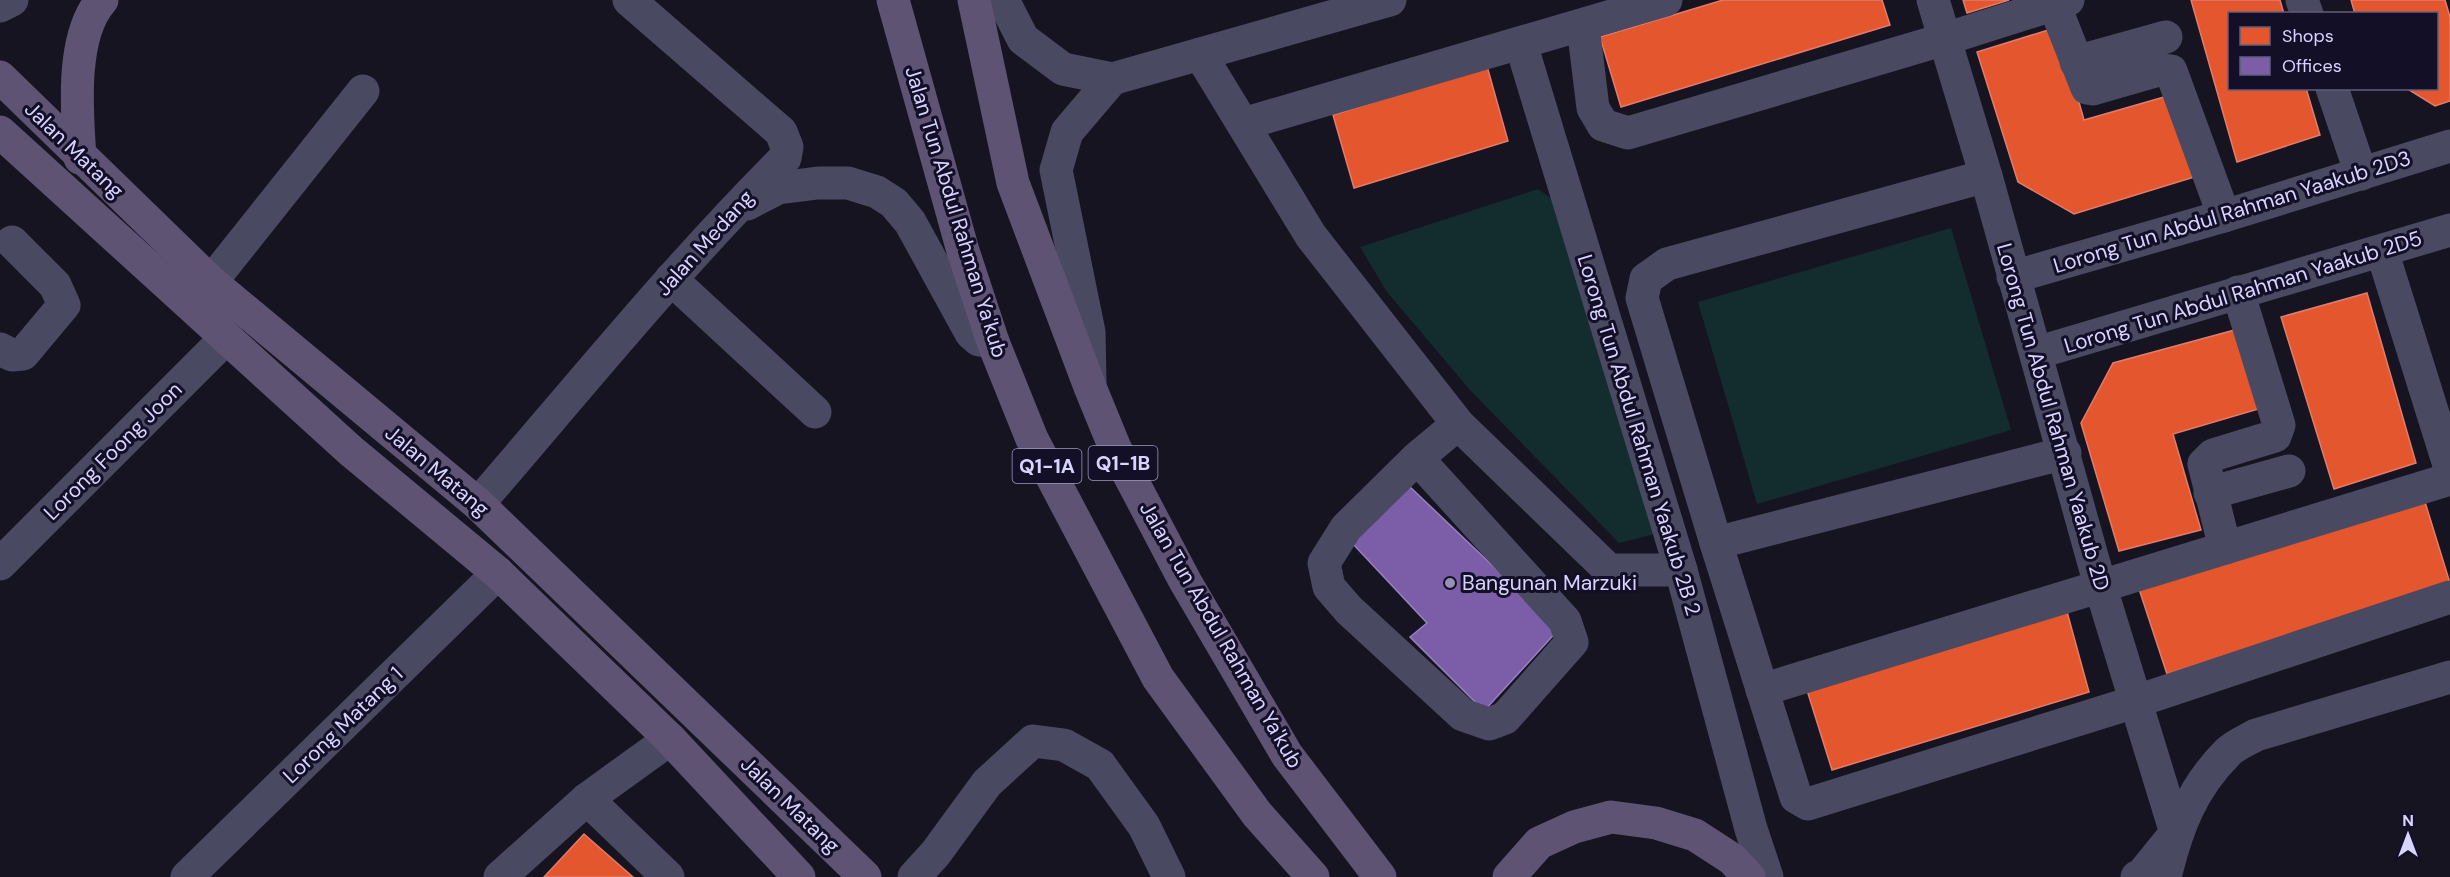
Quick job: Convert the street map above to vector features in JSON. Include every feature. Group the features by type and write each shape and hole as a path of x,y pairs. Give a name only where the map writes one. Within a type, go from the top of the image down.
{"main road":[{"path":"81,158 76,110 79,54 95,8 102,0"},
{"name":"Jalan Tun Abdul Rahman Ya'kub","path":"893,0 963,251 993,342 1032,439 1158,678 1257,814 1312,877"},
{"name":"Jalan Tun Abdul Rahman Ya'kub","path":"974,0 1013,183 1115,448 1185,581 1287,755 1380,877"},
{"name":"Jalan Matang","path":"0,77 210,282 478,504 865,877"},
{"name":"Jalan Matang","path":"0,132 351,451 498,573 670,740 799,877"},
{"path":"1509,877 1539,843 1574,827 1611,817 1656,823 1695,835 1732,859 1749,877"}],"street":[{"path":"0,6 12,0"},
{"name":"Jalan Medang","path":"478,504 671,279 730,213 785,158 787,147 781,132 629,0"},
{"path":"1003,0 1023,39 1063,69 1112,79 1390,0"},
{"path":"1243,124 1666,0"},
{"name":"Lorong Tun Abdul Rahman Yaakub 2D","path":"1933,0 1986,176 2100,585 2176,833"},
{"path":"1582,26 1593,108 1603,125 1628,133 1945,39 2061,2 2076,62 2087,88 2093,89 2159,70 2170,70 2224,216"},
{"path":"2076,62 2166,37"},
{"name":"Lorong Tun Abdul Rahman Yaakub 2B 2","path":"1521,44 1681,570 1751,829 1767,877"},
{"path":"1200,54 1311,236 1458,424 1609,570 1681,570"},
{"path":"1090,387 1089,332 1056,170 1067,132 1112,79"},
{"path":"2333,90 2361,174"},
{"path":"210,282 363,91"},
{"name":"Lorong Tun Abdul Rahman Yaakub 2D3","path":"2013,277 2224,216 2450,146"},
{"path":"1986,176 1667,264 1646,279 1642,298 1796,797 1808,804 2136,701 2450,597"},
{"path":"730,213 778,189 818,183 848,183 877,192 894,203 910,222 971,333 979,340 993,342"},
{"name":"Lorong Tun Abdul Rahman Yaakub 2D5","path":"2036,353 2450,230"},
{"path":"0,349 12,355 23,354 64,305 55,285 12,242"},
{"path":"2382,251 2450,468"},
{"path":"671,279 815,412"},
{"path":"2225,548 2204,464 2213,455 2275,436 2279,425 2238,292"},
{"name":"Lorong Foong Joon","path":"0,564 226,338"},
{"path":"1417,458 1569,628 1572,642 1505,718 1490,724 1463,715 1349,610 1329,587 1324,563 1346,528 1417,458 1458,424"},
{"path":"1716,543 2065,453"},
{"path":"2210,493 2289,471"},
{"path":"1762,690 2450,479"},
{"name":"Lorong Matang 1","path":"187,877 498,573"},
{"path":"2165,877 2176,833 2193,797 2229,751 2256,735 2450,677"},
{"path":"500,877 587,799 670,740"},
{"path":"914,877 935,854 987,783 1034,741 1064,745 1100,765 1144,826 1169,877"},
{"path":"587,799 668,877"},
{"path":"1751,829 1788,877"},
{"path":"2137,877 2176,833"}],"green space":[{"path":"1538,189 1551,198 1655,534 1619,543 1470,390 1387,292 1360,247"},
{"path":"1951,228 2011,430 1757,504 1698,302"}],"building: Shops":[{"path":"1723,0 1882,0 1890,25 1621,107 1600,37"},
{"path":"1963,0 2009,0 1967,13"},
{"path":"2191,0 2280,0 2283,12 2228,12 2228,90 2307,90 2320,135 2237,162"},
{"path":"2351,0 2445,0 2450,17 2450,101 2435,106 2409,90 2438,90 2438,12 2354,12"},
{"path":"2058,27 2084,120 2178,93 2204,174 2074,214 2018,182 1977,52"},
{"path":"1487,66 1508,141 1354,188 1333,115"},
{"path":"2367,293 2416,463 2334,489 2281,317"},
{"path":"2242,328 2265,407 2173,434 2201,530 2119,551 2081,423 2113,363"},
{"path":"2425,502 2450,583 2167,674 2139,589"},
{"path":"2066,608 2089,692 1832,770 1806,687"},
{"path":"584,834 633,877 544,877"}],"building: Offices":[{"name":"Bangunan Marzuki","path":"1408,485 1559,629 1484,711 1410,637 1427,623 1353,544"}],"place":[{"name":"Bangunan Marzuki","path":"1450,583"}]}
